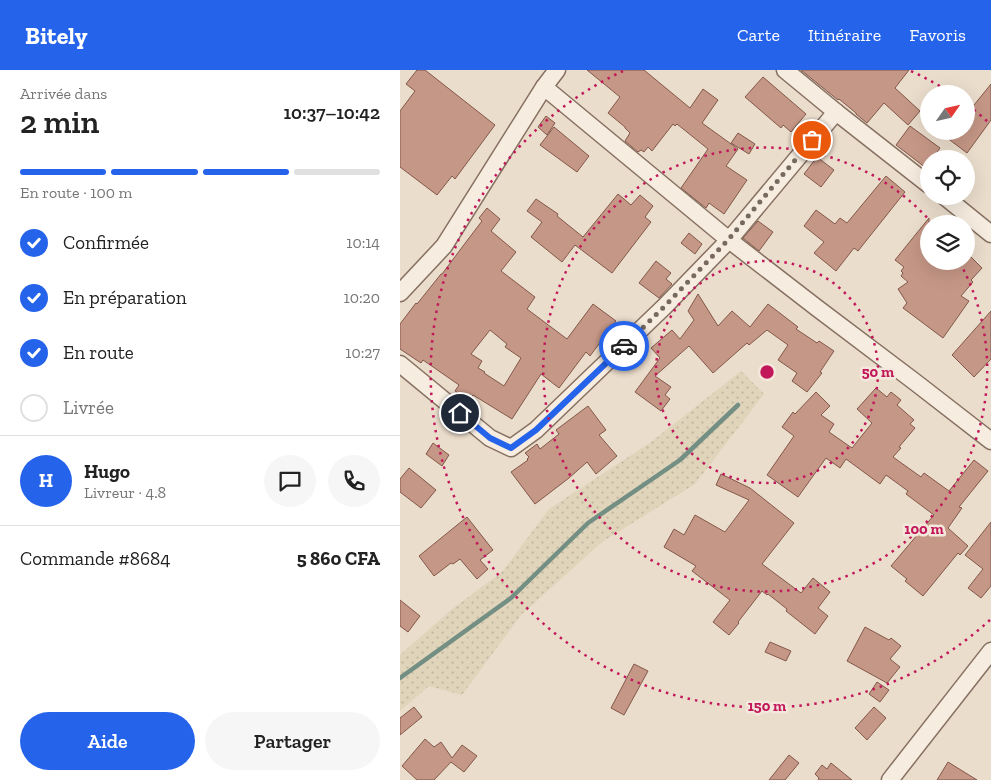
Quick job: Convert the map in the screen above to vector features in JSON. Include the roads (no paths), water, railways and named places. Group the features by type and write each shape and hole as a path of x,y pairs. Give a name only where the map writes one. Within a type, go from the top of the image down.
{"street":[{"path":"400,293 444,246 544,87 557,70"},
{"path":"785,70 920,178"},
{"path":"544,87 728,240 991,441"},
{"path":"400,364 490,438 511,448 536,430 665,306 728,240 836,112"},
{"path":"955,205 991,234"},
{"path":"890,780 991,651"}],"waterway":[{"path":"400,678 511,598 588,523 680,460 738,405"}]}
